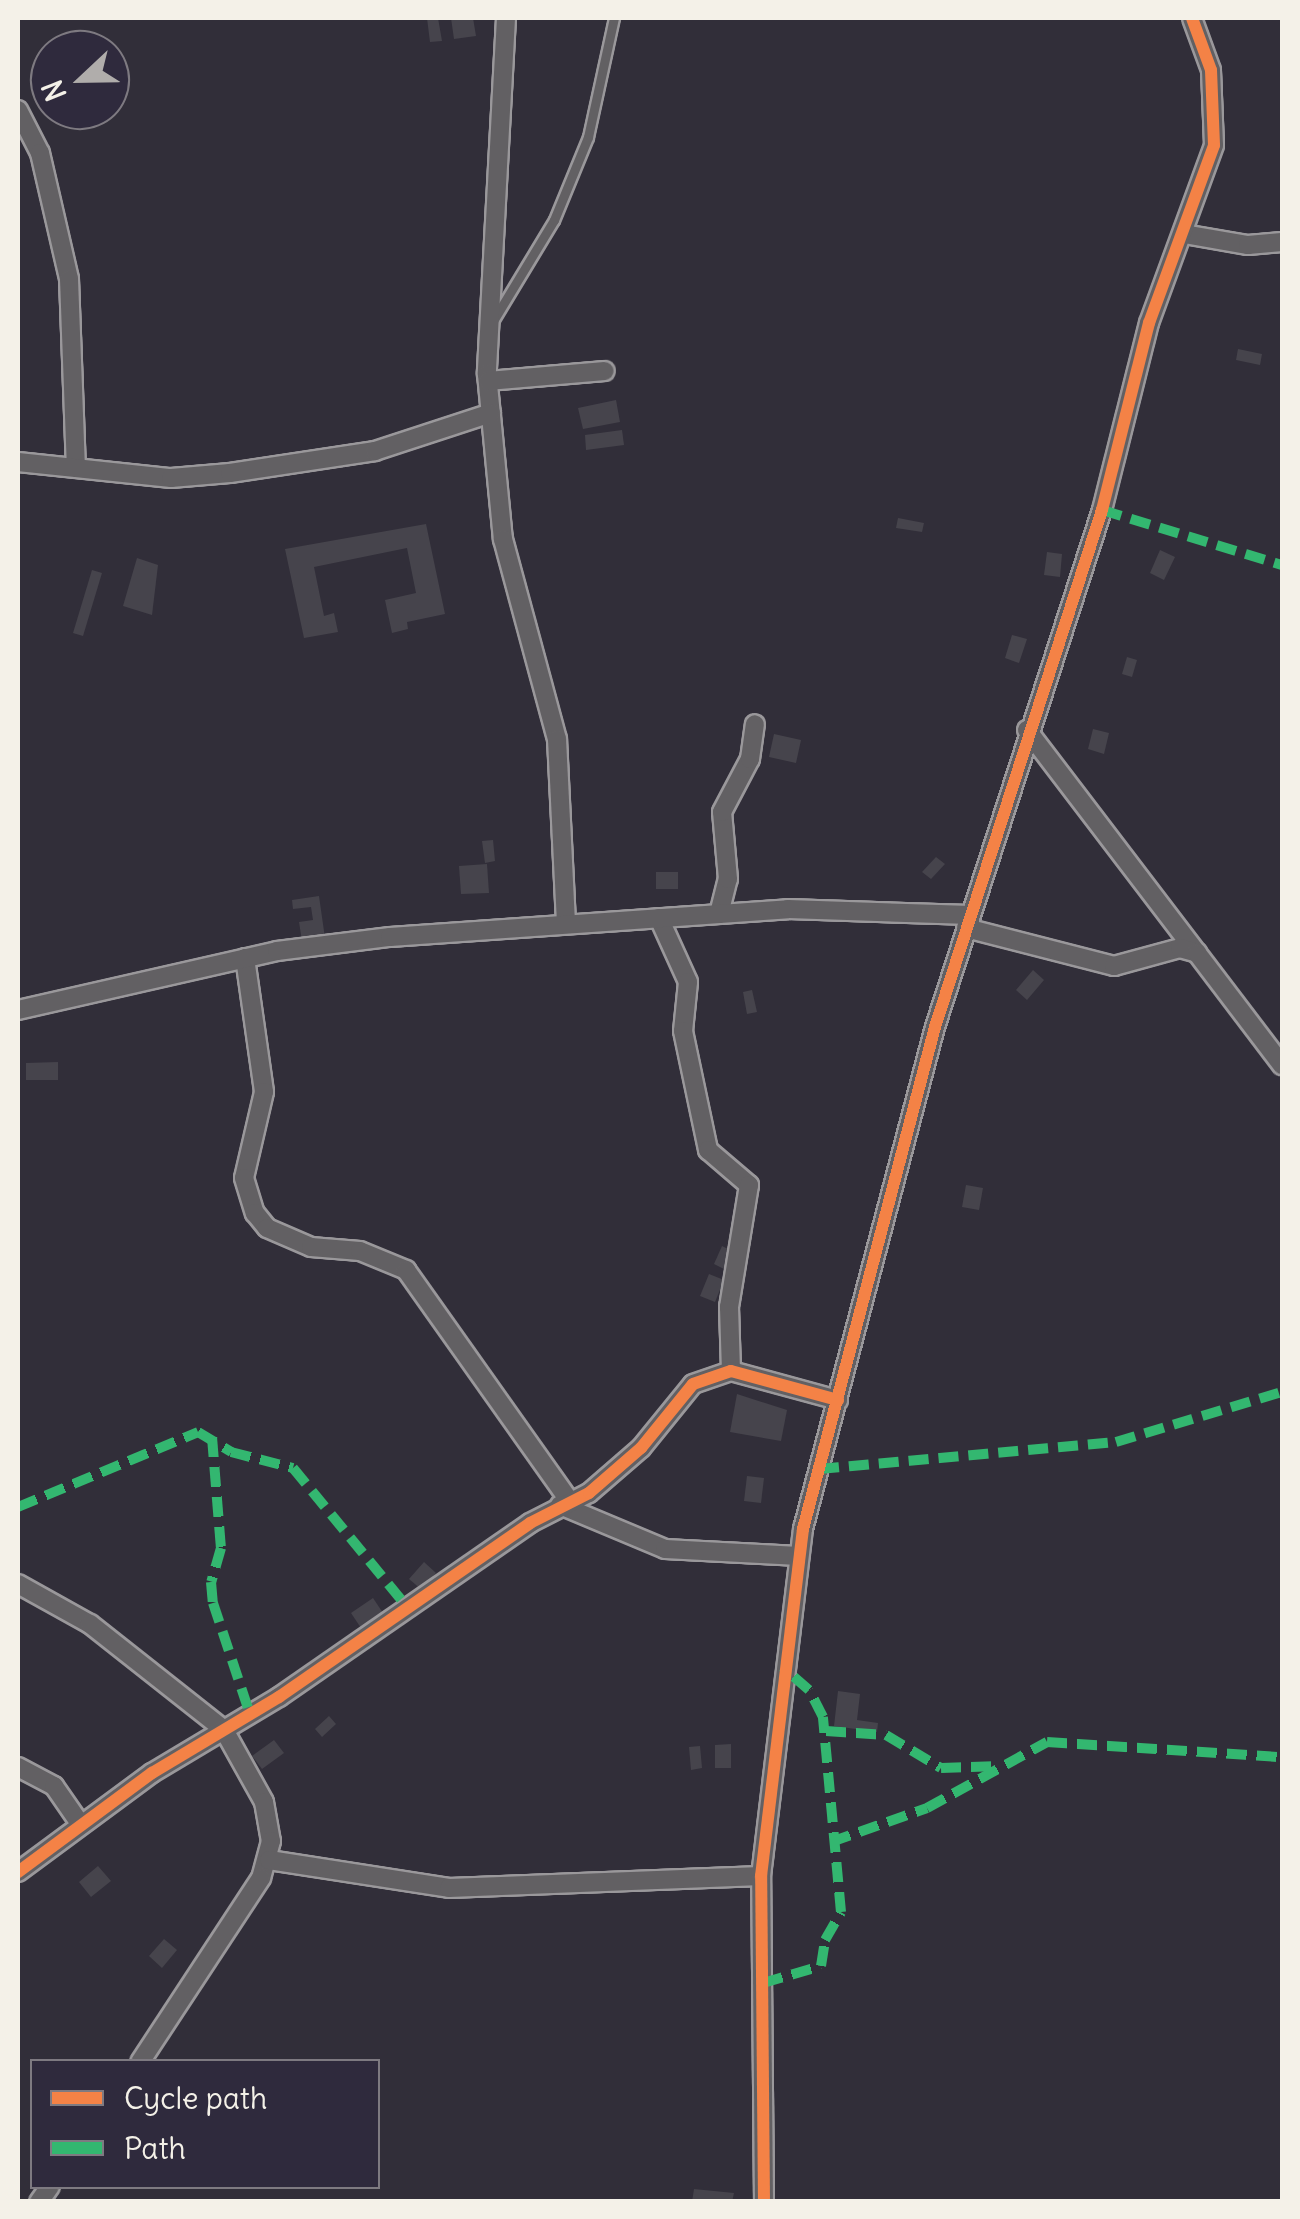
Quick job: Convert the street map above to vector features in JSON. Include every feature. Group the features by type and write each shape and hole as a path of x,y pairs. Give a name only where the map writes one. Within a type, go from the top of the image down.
{"street":[{"path":"506,18 488,381 504,539 557,740 566,924"},
{"path":"764,2202 761,1876 799,1556 969,921 1026,730 1102,510 1149,323 1214,145 1216,114 1211,70 1192,18"},
{"path":"18,110 40,153 70,279 76,468"},
{"path":"1184,234 1248,246 1282,242"},
{"path":"488,381 605,371"},
{"path":"18,462 171,478 308,463 375,451 491,413"},
{"path":"720,914 728,880 722,812 750,758 755,724"},
{"path":"1026,730 1282,1065"},
{"path":"18,1010 245,958 390,936 788,908 969,921 1114,966 1180,948 1197,953"},
{"path":"659,918 688,982 683,1030 708,1150 750,1185 729,1307 731,1371"},
{"path":"245,958 264,1092 244,1178 255,1213 267,1228 311,1247 360,1250 406,1270 565,1502 665,1548 799,1556"},
{"path":"18,1872 81,1824 565,1502 589,1493 641,1448 694,1384 731,1371 838,1400"},
{"path":"18,1584 90,1624 224,1730 264,1802 268,1860 238,1922 142,2059"},
{"path":"18,1767 54,1786 81,1824"},
{"path":"268,1860 449,1888 761,1876"}],"lane":[{"path":"489,327 554,220 588,136 614,18"}],"building":[{"path":"427,18 438,18 442,41 430,42"},
{"path":"451,18 473,18 476,36 454,39"},
{"path":"1238,349 1262,354 1260,365 1236,360"},
{"path":"616,400 620,422 583,429 578,408"},
{"path":"622,430 624,445 586,450 585,435"},
{"path":"898,518 924,523 922,532 896,528"},
{"path":"426,524 445,614 407,622 408,629 392,633 385,600 416,593 407,548 314,567 324,616 334,613 338,632 304,638 285,549"},
{"path":"1160,550 1175,557 1164,580 1150,573"},
{"path":"1047,552 1062,554 1060,577 1044,575"},
{"path":"137,558 158,565 152,615 123,606"},
{"path":"92,570 102,573 83,636 73,633"},
{"path":"1012,635 1027,639 1019,663 1005,658"},
{"path":"1127,657 1137,660 1132,677 1122,674"},
{"path":"1093,729 1109,733 1104,754 1088,749"},
{"path":"774,734 801,740 796,763 769,757"},
{"path":"493,840 495,861 485,863 482,841"},
{"path":"936,857 945,864 931,879 922,872"},
{"path":"487,864 489,893 461,894 459,866"},
{"path":"656,872 678,872 678,889 656,889"},
{"path":"319,896 325,938 302,941 299,922 313,920 311,907 293,909 292,900"},
{"path":"1033,970 1044,980 1027,1000 1016,990"},
{"path":"752,990 757,1012 747,1014 743,992"},
{"path":"58,1062 58,1080 26,1080 26,1063"},
{"path":"966,1185 983,1188 979,1210 962,1207"},
{"path":"722,1246 736,1253 728,1271 714,1264"},
{"path":"709,1274 724,1280 715,1302 700,1296"},
{"path":"737,1394 787,1410 781,1441 730,1432"},
{"path":"747,1476 764,1478 761,1503 744,1501"},
{"path":"424,1562 436,1573 422,1590 409,1579"},
{"path":"373,1598 383,1613 361,1628 351,1613"},
{"path":"838,1691 860,1694 857,1720 878,1723 877,1732 834,1726"},
{"path":"329,1716 336,1724 322,1737 315,1729"},
{"path":"274,1740 284,1753 262,1769 252,1756"},
{"path":"731,1744 731,1768 715,1768 715,1745"},
{"path":"700,1746 702,1768 691,1770 689,1747"},
{"path":"98,1866 111,1881 91,1897 79,1882"},
{"path":"164,1939 177,1950 162,1968 149,1956"},
{"path":"694,2189 734,2193 732,2202 692,2202"}],"marked path":[{"path":"1102,510 1282,565"},
{"path":"819,1469 1116,1442 1282,1392"},
{"path":"18,1507 198,1432 231,1452 293,1468 408,1608"},
{"path":"212,1437 221,1548 211,1582 213,1603 250,1714"},
{"path":"763,1983 821,1966 825,1940 841,1912 823,1717 809,1690 783,1667"},
{"path":"826,1731 886,1735 941,1768 1000,1766"},
{"path":"831,1842 927,1808 1047,1742 1282,1757"}],"cycle path":[{"path":"764,2202 761,1876 803,1529 935,1027 1102,510 1149,323 1214,145 1211,70 1192,18"},
{"path":"18,1872 152,1773 279,1697 530,1523 589,1493 641,1448 693,1384 731,1371 838,1400"}]}
